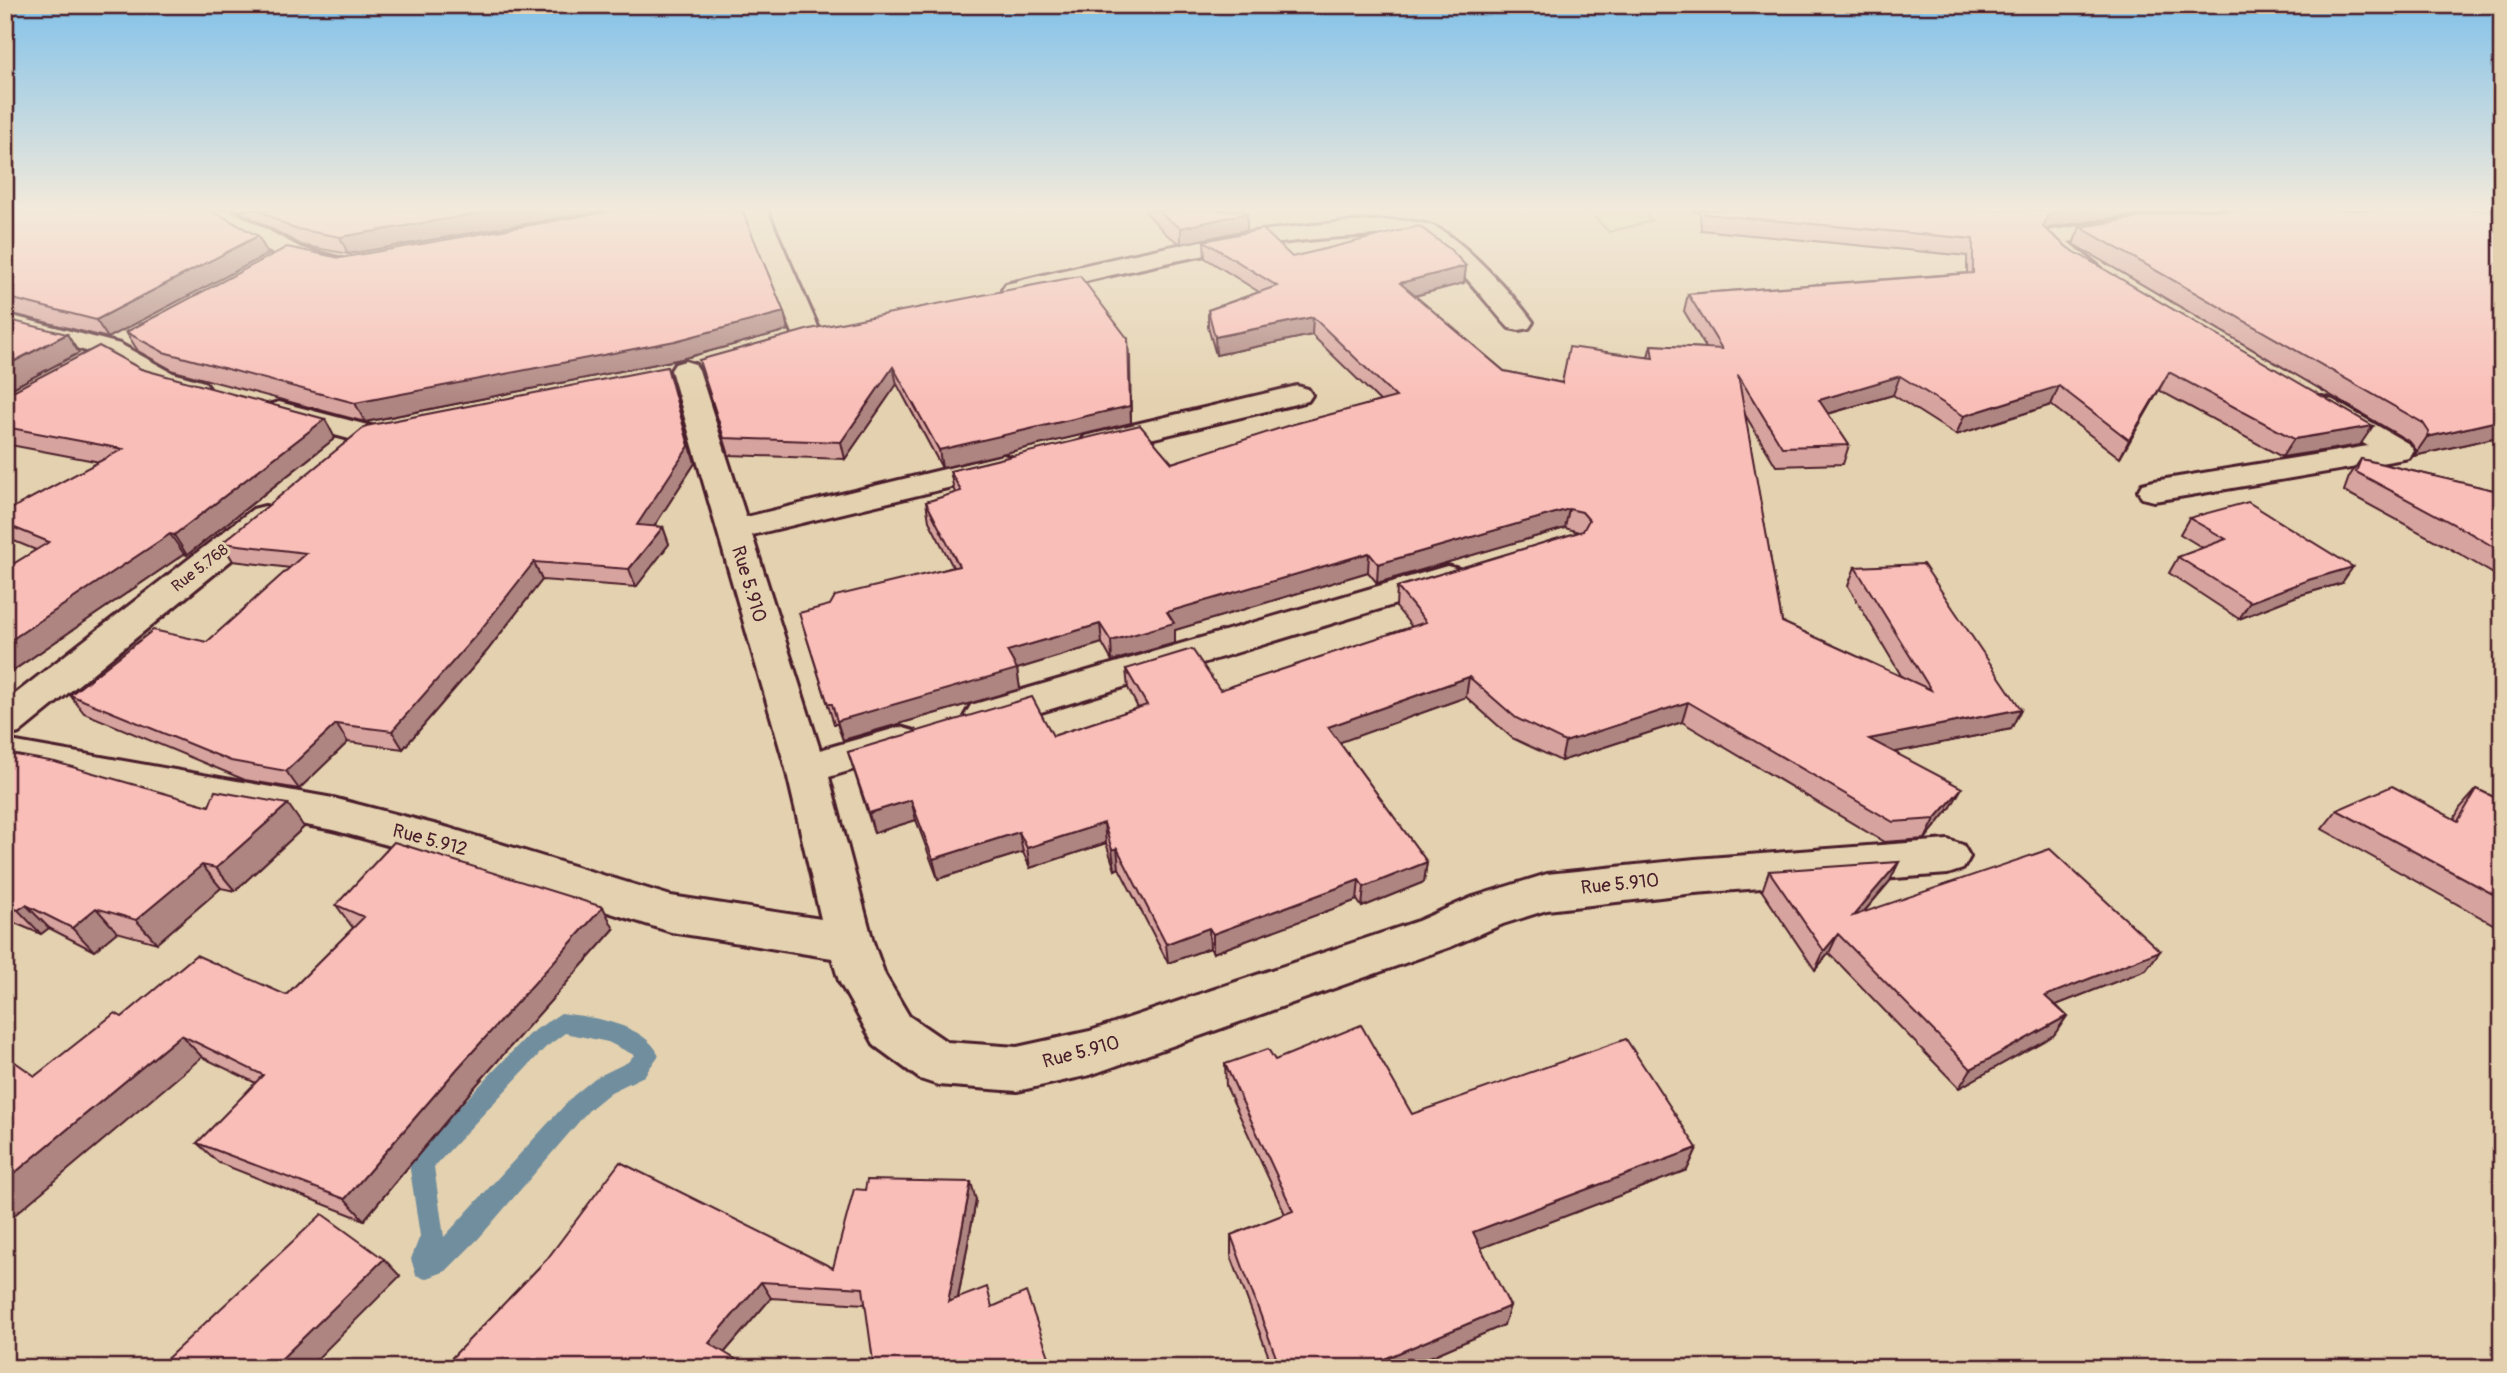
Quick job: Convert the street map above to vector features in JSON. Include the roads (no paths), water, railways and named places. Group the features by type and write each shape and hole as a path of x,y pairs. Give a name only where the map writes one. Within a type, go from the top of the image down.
{"street":[{"path":"782,274 809,337"},
{"path":"984,297 1087,274"},
{"path":"1472,274 1519,322"},
{"path":"2099,274 2114,283"},
{"path":"5,322 123,344 163,379 217,394"},
{"path":"75,369 123,344"},
{"name":"Rue 5.910","path":"684,370 806,769 850,942 863,981 892,1031 938,1063 1017,1069 1090,1053 1434,934 1489,910 1547,892 1695,876 1948,857"},
{"path":"2154,491 2249,478 2301,465 2398,451 2297,391"},
{"path":"1069,450 1297,395"},
{"path":"257,405 366,438"},
{"path":"733,530 1028,459"},
{"name":"Rue 5.768","path":"5,723 290,496"},
{"path":"806,769 1486,565"},
{"name":"Rue 5.912","path":"5,755 333,814 449,845 671,914 850,942"}],"waterway":[{"path":"432,1235 421,1163 537,1041 561,1023 621,1037 642,1048 648,1055 636,1069 603,1085 581,1103 470,1229 437,1262 425,1266 424,1259 432,1238"}]}
